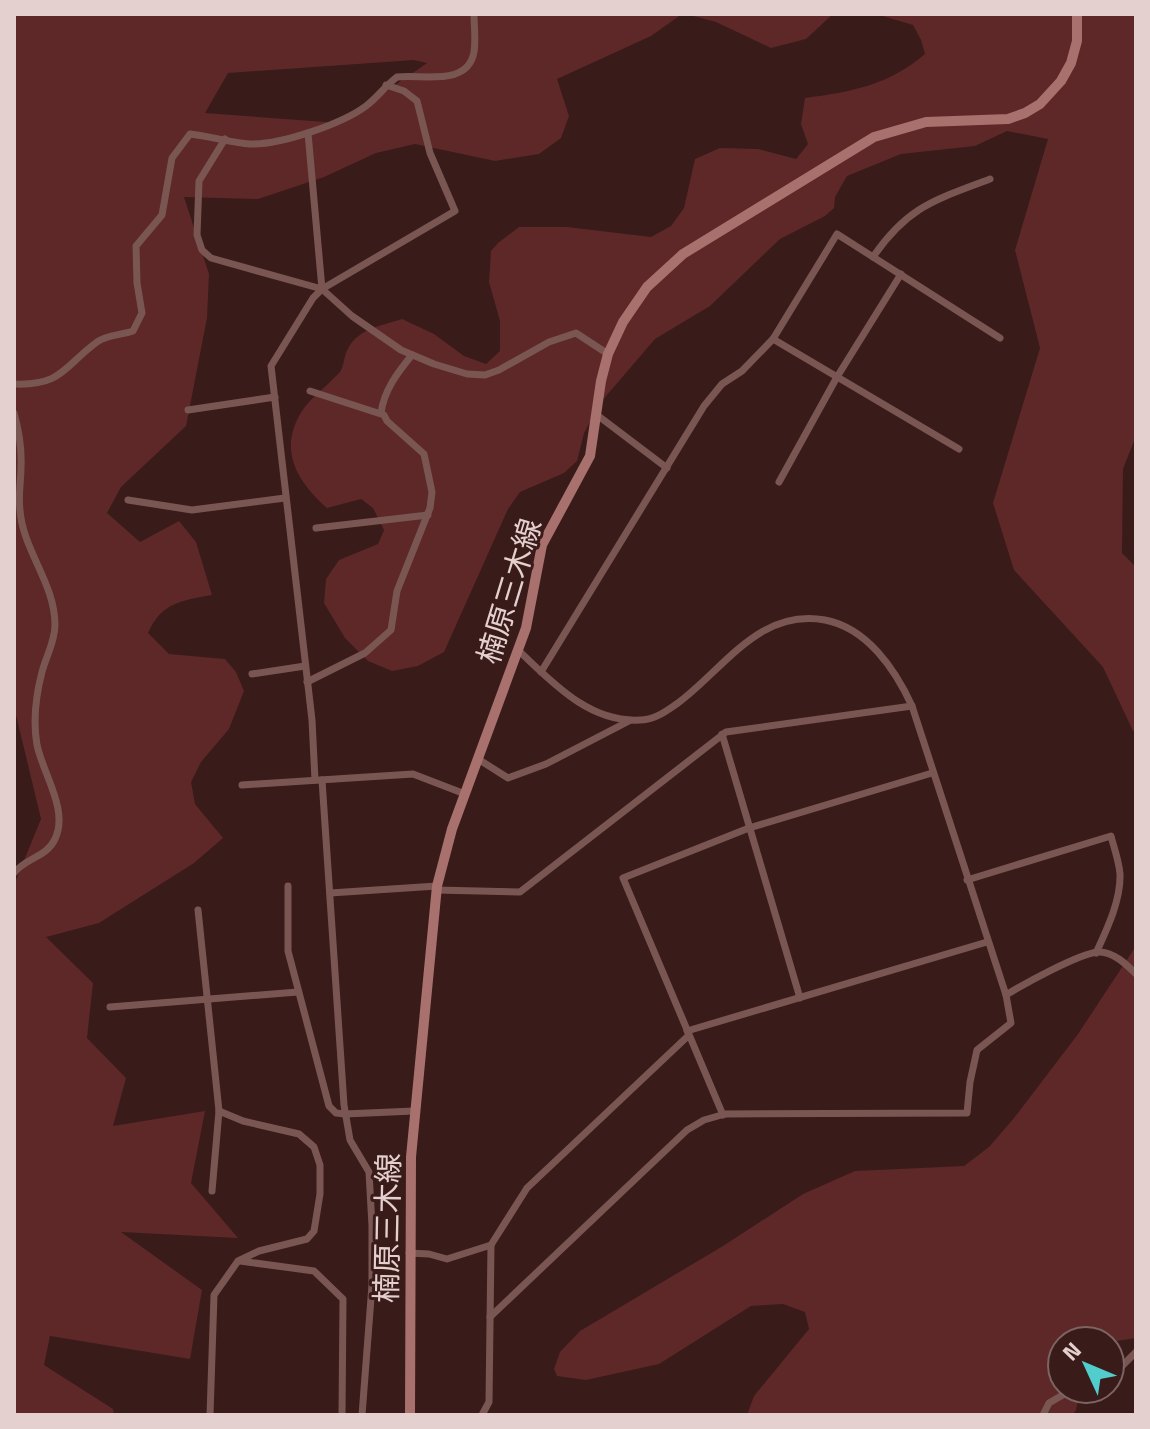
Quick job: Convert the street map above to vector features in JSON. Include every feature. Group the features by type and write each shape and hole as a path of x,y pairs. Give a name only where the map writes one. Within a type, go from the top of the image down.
{"main road":[{"name":"楠原三木線","path":"410,1415 409,1253 414,1111 437,888 443,859 465,794 518,650 533,599 542,545 590,456 608,354 634,304 673,262 850,150 874,137 926,122 1008,119 1040,104 1061,81 1071,63 1077,41 1077,14"}],"street":[{"path":"14,384 49,382 99,340 133,331 142,313 136,246 162,215 172,158 190,134 242,143 272,143 308,133 360,110 397,77 445,77 462,72 472,60 474,51 474,14"},
{"path":"362,1415 372,1285 369,1172 350,1140 345,1114 319,780 271,366 313,298 322,289 455,211 430,153 417,101 404,91 386,85"},
{"path":"308,133 322,289"},
{"path":"225,139 199,181 197,235 202,250 211,258 322,289 382,338 412,355 467,374 485,375 499,370 549,342 576,333 608,354"},
{"path":"873,257 891,231 906,217 935,200 990,179"},
{"path":"541,672 711,396 722,384 742,371 773,339 837,234 1000,338"},
{"path":"779,482 837,377 901,274"},
{"path":"773,339 959,449"},
{"path":"381,413 383,400 397,373 412,355"},
{"path":"307,682 365,653 391,630 397,591 428,515 432,492 427,459 381,413 310,391"},
{"path":"188,410 275,397"},
{"path":"14,413 21,438 19,509 54,607 55,629 37,694 36,726 37,745 58,808 58,828 55,841 44,853 26,861 14,873"},
{"path":"597,415 667,468"},
{"path":"128,500 192,510 285,498"},
{"path":"316,528 428,515"},
{"path":"478,759 508,778 546,764 631,720 660,715 688,695 733,652 764,630 782,622 813,618 834,622 864,637 903,686 912,706 1006,995 1011,1023 977,1050 967,1113 723,1115 704,1120 687,1130 490,1317"},
{"path":"518,650 541,672 598,715 631,720"},
{"path":"252,674 305,666"},
{"path":"330,893 437,888 520,892 722,734 912,706"},
{"path":"722,734 800,998"},
{"path":"723,1115 623,878 749,828 932,773"},
{"path":"242,785 413,774 465,794"},
{"path":"967,880 1111,836 1119,863 1119,885 1113,913 1096,953"},
{"path":"288,886 288,951 329,1106 336,1113 345,1114 414,1111"},
{"path":"198,910 219,1111 212,1191"},
{"path":"482,1415 489,1402 491,1245 527,1188 688,1034 987,942"},
{"path":"1006,995 1096,953 1116,958 1136,974"},
{"path":"110,1007 298,992"},
{"path":"210,1415 214,1295 238,1261 259,1251 307,1239 314,1231 320,1194 320,1165 314,1147 299,1134 243,1121 219,1111"},
{"path":"409,1253 447,1259 491,1245"},
{"path":"238,1261 314,1271 343,1299 342,1415"}],"shaded area":[{"path":"14,14 682,14 651,36 557,79 569,116 561,138 539,154 495,161 415,144 376,153 324,177 258,199 184,197 209,274 207,318 186,426 121,487 107,513 140,542 179,521 196,542 212,595 182,601 166,609 148,633 169,654 225,659 236,672 244,691 229,729 201,762 191,782 195,804 223,838 194,863 99,923 46,937 93,983 87,1038 126,1078 113,1126 205,1111 191,1183 238,1238 121,1232 202,1290 190,1359 50,1336 44,1365 113,1409 114,1415 14,1415 14,856 16,880 41,819 16,715 14,738","holes":["414,60 427,63 340,123 205,113 228,73"]},
{"path":"686,14 833,14 806,39 771,48 716,22"},
{"path":"876,14 1136,14 1136,436 1123,469 1122,553 1136,567 1136,731 1133,731 1103,667 1014,570 993,503 1040,348 1015,250 1048,139 1007,131 975,146 901,154 847,176 835,197 834,208 825,216 780,239 710,306 655,339 601,402 584,433 577,461 564,473 520,492 508,509 444,652 418,666 392,671 368,661 345,638 324,603 326,579 339,560 378,544 384,530 373,508 361,499 327,508 301,478 295,466 291,442 302,410 339,373 350,345 369,330 402,319 434,334 464,356 486,364 500,351 500,321 489,282 491,251 498,243 519,227 567,227 651,237 671,226 684,208 695,159 720,148 758,149 796,159 808,144 801,124 805,98 838,93 883,80 925,54 913,25"},
{"path":"1136,946 1136,1338 1126,1340 1126,1325 1046,1325 1046,1405 1077,1405 1072,1415 747,1415 754,1396 809,1329 805,1312 783,1304 751,1306 659,1364 586,1380 557,1376 554,1369 560,1352 580,1331 723,1246 803,1194 855,1171 964,1166 989,1147 1078,1034"}]}
